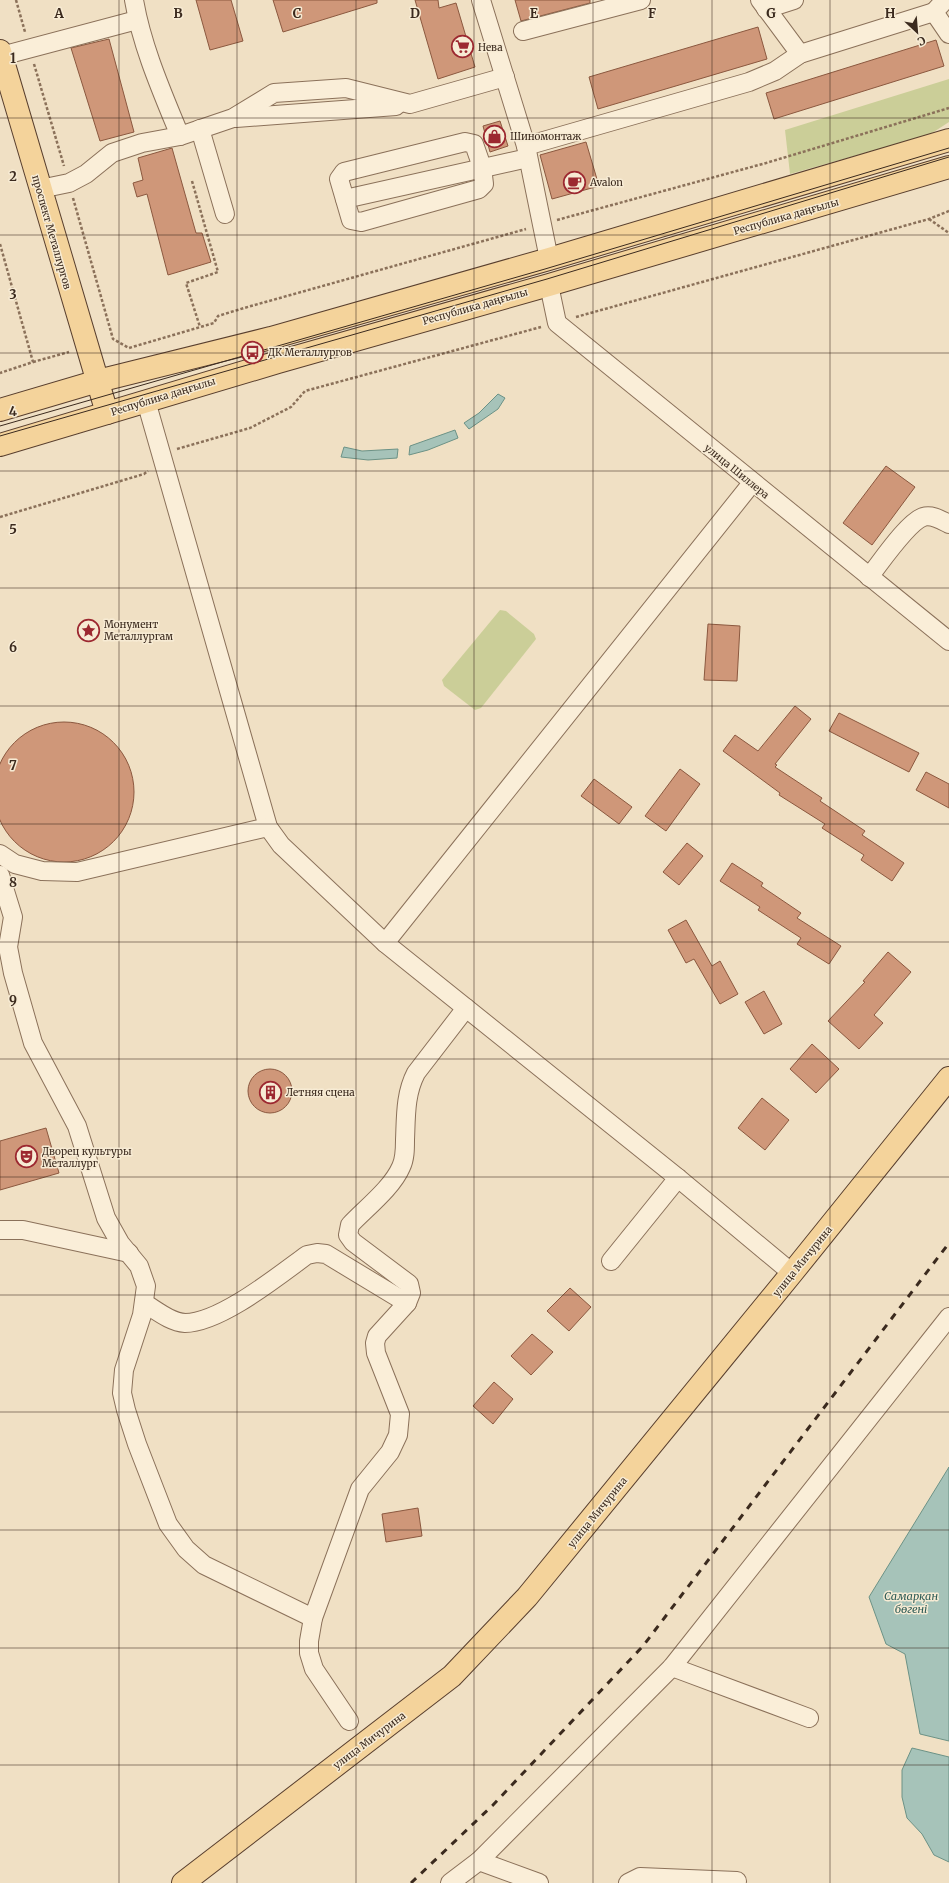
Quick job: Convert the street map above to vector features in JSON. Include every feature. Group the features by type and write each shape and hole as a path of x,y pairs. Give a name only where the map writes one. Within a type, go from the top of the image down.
{"main road":[{"name":"проспект Металлургов","path":"1,53 107,413"},
{"path":"0,410 98,381 271,338 549,259 949,140"},
{"name":"Республика даңғылы","path":"0,445 285,359 548,285 949,167"},
{"name":"улица Мичурина","path":"183,1883 452,1676 527,1597 792,1273 949,1078"}],"street":[{"path":"134,0 137,20 155,76 180,136"},
{"path":"481,0 527,152 549,259"},
{"path":"523,31 640,0"},
{"path":"794,0 763,4 800,54"},
{"path":"345,199 482,167 749,82 775,71 800,54 939,6 949,34"},
{"path":"1,53 137,20"},
{"path":"40,189 69,183 86,174 112,153 142,142 180,136 233,118 274,93 346,88 410,104 505,77"},
{"path":"200,129 225,214"},
{"path":"465,142 474,144 482,167 484,184 480,189 361,222 351,220 339,179 344,172 465,142"},
{"path":"548,285 557,323"},
{"name":"улица Шиллера","path":"557,323 752,483 949,641"},
{"path":"146,401 268,827 281,845 385,943 678,1178 792,1273"},
{"path":"385,943 752,483"},
{"path":"869,577 913,522 924,517 931,516 949,524"},
{"path":"0,854 15,864 42,871 77,872 268,827"},
{"path":"0,875 13,917 4,949 13,973 33,1043 77,1126 106,1218 120,1243 139,1266 146,1286 142,1316 124,1370 122,1393 137,1444 168,1524 186,1549 204,1565 313,1618"},
{"path":"349,1721 314,1669 309,1654 313,1618 360,1489 390,1452 398,1436 400,1414 376,1353 375,1343 377,1336 407,1303 411,1293 409,1284 353,1242 348,1235 350,1225 393,1180 402,1166 405,1153 409,1086 416,1074 466,1008"},
{"path":"611,1261 678,1178"},
{"path":"0,1230 23,1230 129,1253"},
{"path":"144,1303 172,1320 185,1323 199,1321 225,1312 307,1255 317,1253 326,1254 407,1303"},
{"path":"450,1883 479,1860 672,1666 949,1317"},
{"path":"672,1666 808,1718"},
{"path":"479,1860 539,1883"},
{"path":"628,1883 640,1877 737,1881"}],"path":[{"path":"192,181 218,272 186,283 200,327"},
{"path":"0,517 144,474 170,451 250,428 291,407 305,391 557,323 949,211"},
{"path":"928,218 949,233"},
{"path":"0,244 33,362"},
{"path":"113,339 129,348"},
{"path":"0,374 33,362 71,351"}],"green space":[{"path":"949,79 949,122 929,135 790,174 785,130"},
{"path":"500,610 506,611 534,634 536,639 481,708 475,710 444,686 442,680"}],"water":[{"path":"498,394 505,398 498,409 469,429 464,423 479,413"},
{"path":"455,430 458,438 428,450 409,455 410,446"},
{"path":"344,447 362,451 398,449 397,458 368,460 341,457"},
{"name":"Самарқан бөгені","path":"949,1467 949,1741 920,1734 905,1654 886,1644 869,1597"},
{"path":"912,1748 949,1757 949,1862 934,1855 922,1834 907,1818 902,1797 902,1770"}],"building":[{"path":"196,0 231,0 243,41 210,50"},
{"path":"273,0 377,0 377,3 283,32"},
{"path":"415,0 438,0 439,8 456,3 475,67 438,79"},
{"path":"515,0 590,0 590,3 521,21"},
{"path":"758,27 767,59 598,109 589,77"},
{"path":"109,39 134,132 100,141 71,48"},
{"path":"936,40 944,66 774,119 766,93"},
{"name":"Шиномонтаж","path":"500,121 508,146 490,152 483,126"},
{"path":"586,142 599,186 552,199 540,155"},
{"path":"172,148 196,233 202,233 211,262 168,275 147,194 137,197 133,183 143,180 138,158"},
{"path":"886,466 915,487 872,545 843,523"},
{"path":"708,624 740,626 737,681 704,680"},
{"path":"795,706 811,719 775,764 777,765 775,767 822,798 820,801 865,831 862,835 904,863 892,881 861,860 864,855 822,828 825,824 779,795 780,793 723,751 735,735 758,751"},
{"path":"839,713 919,753 909,772 829,731"},
{"path":"64,722 84,725 91,728 103,734 118,748 131,772 134,792 131,812 128,819 122,831 108,846 84,859 64,862 44,859 37,856 25,850 10,836 -3,812 -6,792 -3,772 0,765 6,753 20,738 44,725"},
{"path":"680,769 700,784 666,831 645,816"},
{"path":"926,772 949,784 949,808 916,790"},
{"path":"594,779 632,807 619,824 581,796"},
{"path":"687,843 703,856 679,885 663,872"},
{"path":"732,863 763,883 761,886 801,913 797,918 841,946 829,964 797,944 801,938 758,910 760,907 720,881"},
{"path":"686,920 712,966 720,961 738,994 720,1004 694,959 686,963 668,930"},
{"path":"888,952 911,972 874,1015 883,1023 859,1049 828,1021 865,982 863,981"},
{"path":"764,991 782,1024 764,1034 745,1002"},
{"path":"812,1044 839,1069 816,1093 790,1069"},
{"name":"Летняя сцена","path":"266,1069 274,1069 279,1070 286,1075 291,1082 291,1100 286,1107 279,1112 266,1113 258,1110 251,1103 248,1095 248,1087 251,1079 258,1072"},
{"path":"762,1098 789,1120 765,1150 738,1128"},
{"name":"Дворец культуры Металлург","path":"46,1128 59,1173 0,1190 0,1141"},
{"path":"570,1288 591,1307 569,1331 547,1311"},
{"path":"532,1334 553,1352 531,1375 511,1356"},
{"path":"494,1382 513,1399 493,1424 473,1406"},
{"path":"418,1508 422,1536 386,1542 382,1514"}],"tram line":[{"path":"0,426 545,269 949,148"},
{"path":"0,436 547,279 949,157"}],"railway":[{"path":"411,1883 493,1805 643,1646 949,1243"}],"place":[{"name":"Нева","path":"463,47"},
{"name":"Шиномонтаж","path":"495,136"},
{"name":"Avalon","path":"574,182"},
{"name":"ДК Металлургов","path":"253,352"},
{"name":"Монумент Металлургам","path":"88,630"},
{"name":"Летняя сцена","path":"270,1092"},
{"name":"Дворец культуры Металлург","path":"27,1157"}]}
